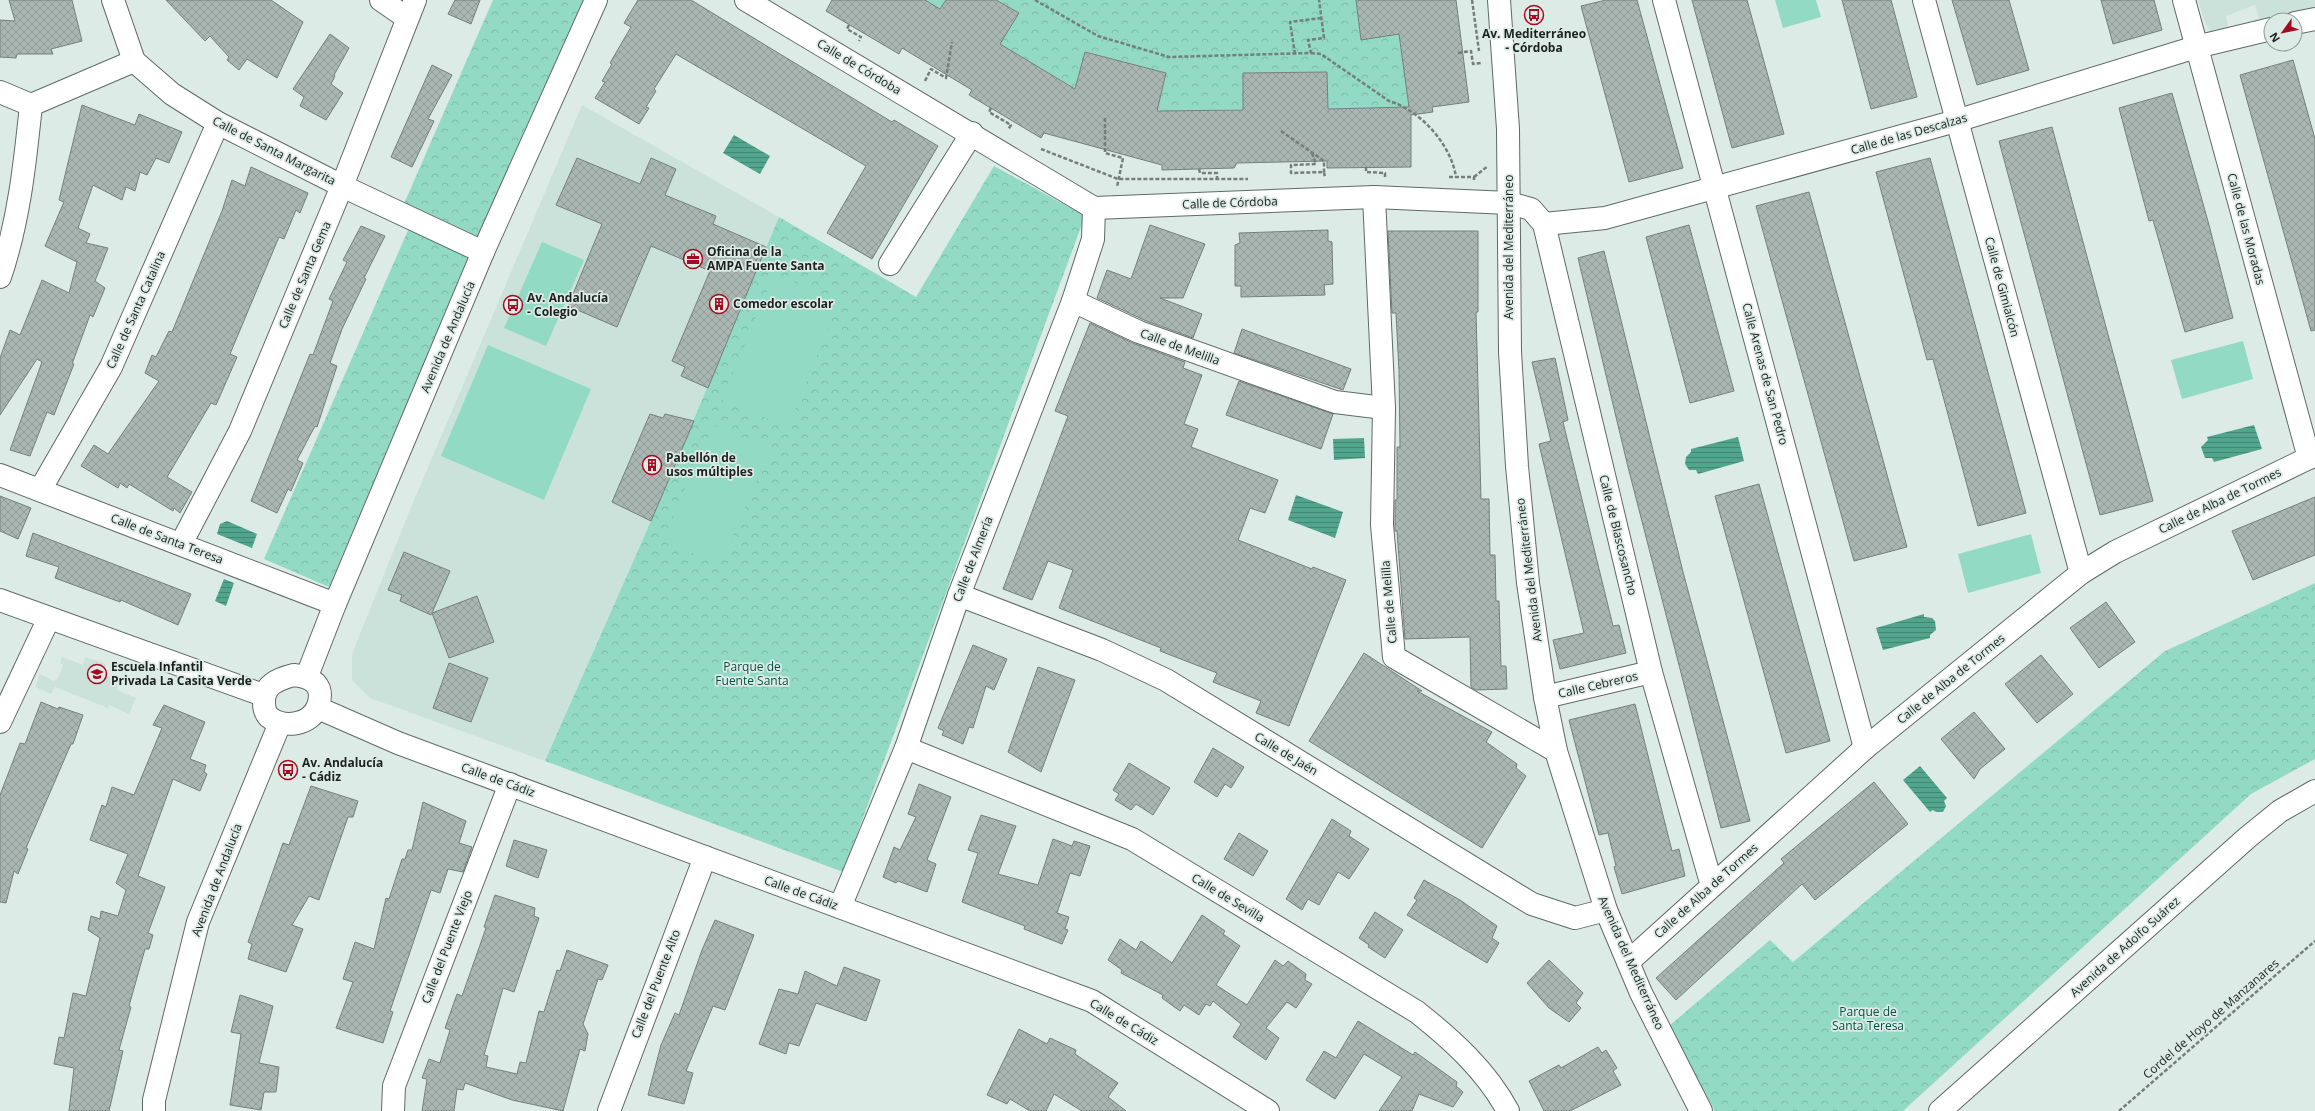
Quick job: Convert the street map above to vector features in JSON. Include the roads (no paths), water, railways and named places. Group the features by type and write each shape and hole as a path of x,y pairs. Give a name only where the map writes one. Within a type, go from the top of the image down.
{"street":[{"path":"0,92 30,105 134,61 113,0"},
{"path":"381,0 411,9"},
{"name":"Avenida de Andalucía","path":"307,676 335,604 483,252 596,0"},
{"name":"Calle de Córdoba","path":"746,0 972,133 1094,208 1375,188 1475,202 1509,203"},
{"name":"Avenida del Mediterráneo","path":"1499,0 1508,130 1510,352 1517,466 1528,582 1545,698 1556,751 1606,910 1641,993 1701,1111"},
{"name":"Calle Arenas de San Pedro","path":"1664,0 1865,748"},
{"name":"Calle de Gimialcón","path":"1924,0 2081,573"},
{"name":"Calle de las Moradas","path":"2184,0 2312,457"},
{"name":"Calle de Santa Gema","path":"181,544 240,431 342,186 411,9"},
{"path":"2303,22 2315,19"},
{"name":"Calle de las Descalzas","path":"1544,224 1605,218 1956,121 2196,47 2263,31"},
{"name":"Calle de Santa Margarita","path":"134,61 172,94 218,123 342,186 483,252"},
{"path":"0,277 9,252 24,174 30,105"},
{"name":"Calle de Santa Catalina","path":"40,490 112,367 218,123"},
{"path":"890,264 972,133"},
{"name":"Calle de Melilla","path":"1375,188 1384,408 1382,525 1394,657 1556,751"},
{"name":"Calle de Blascosancho","path":"1509,203 1531,209 1544,224 1651,672 1712,886"},
{"name":"Calle de Almería","path":"840,907 906,748 959,595 1073,301 1093,239 1094,208"},
{"name":"Calle de Melilla","path":"1073,301 1139,332 1335,402 1384,408"},
{"name":"Calle de Alba de Tormes","path":"1628,962 1865,748 2081,573 2115,552 2312,457"},
{"name":"Calle de Santa Teresa","path":"0,475 335,604"},
{"name":"Calle de Jaén","path":"959,595 1102,650 1166,680 1532,904 1575,918 1606,910"},
{"path":"0,600 263,695"},
{"path":"0,722 48,618"},
{"name":"Calle Cebreros","path":"1545,698 1651,672"},
{"path":"294,675 307,676 315,681 320,689 318,708 310,717 302,722 280,723 268,716 264,707 263,695 271,684 282,678 294,675"},
{"name":"Calle de Cádiz","path":"318,708 398,743 1092,1001 1268,1111"},
{"name":"Avenida de Andalucía","path":"154,1111 154,1100 198,922 280,723"},
{"name":"Calle de Sevilla","path":"906,748 1132,839 1417,1012 1449,1038 1480,1070 1508,1111"},
{"name":"Calle del Puente Viejo","path":"393,1111 394,1086 510,784"},
{"name":"Avenida de Adolfo Suárez","path":"1940,1111 2248,837 2280,811 2315,791"},
{"name":"Calle del Puente Alto","path":"609,1111 705,857"}],"place":[{"name":"Av. Mediterráneo - Córdoba","path":"1534,15"},
{"name":"Oficina de la AMPA Fuente Santa","path":"693,259"},
{"name":"Comedor escolar","path":"719,304"},
{"name":"Av. Andalucía - Colegio","path":"513,305"},
{"name":"Pabellón de usos múltiples","path":"652,465"},
{"name":"Escuela Infantil Privada La Casita Verde","path":"97,674"},
{"name":"Av. Andalucía - Cádiz","path":"288,770"}],"park label":[{"name":"Parque de Fuente Santa","path":"752,674"},
{"name":"Parque de Santa Teresa","path":"1868,1019"}]}
